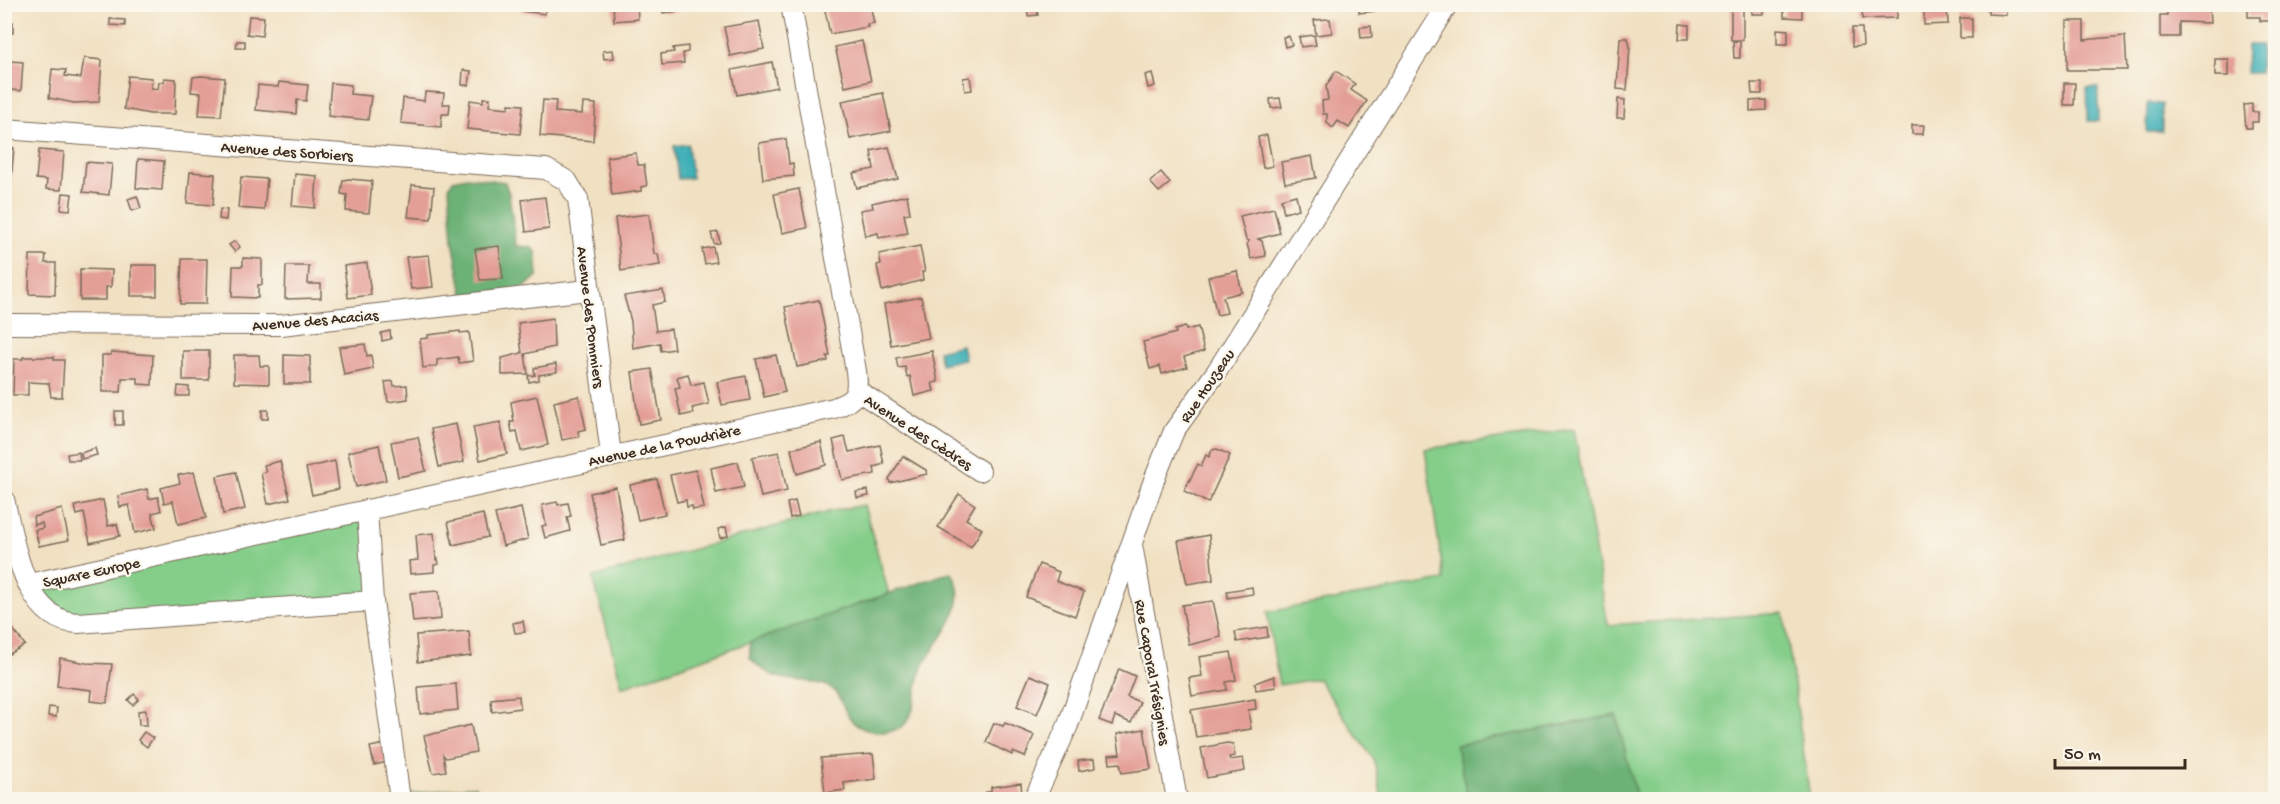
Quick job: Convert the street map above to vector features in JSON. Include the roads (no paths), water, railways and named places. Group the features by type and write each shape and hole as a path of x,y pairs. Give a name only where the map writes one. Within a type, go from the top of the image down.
{"street":[{"path":"790,4 858,391"},
{"name":"Rue Houzeau","path":"1034,800 1068,725 1174,432 1217,371 1448,4"},
{"name":"Avenue des Sorbiers","path":"4,129 546,169 567,181"},
{"name":"Avenue des Pommiers","path":"567,181 578,199 611,455"},
{"name":"Avenue des Acacias","path":"4,324 281,325 588,290"},
{"name":"Avenue de la Poudrière","path":"367,510 834,408 845,404 858,391"},
{"name":"Avenue des Cèdres","path":"858,391 980,471"},
{"path":"4,499 17,555 29,584"},
{"path":"367,510 373,601 400,800"},
{"name":"Square Europe","path":"367,510 29,584 50,615 67,622 373,601"},
{"name":"Rue Caporal Trésignies","path":"1132,545 1177,800"}],"water":[{"path":"2247,45 2261,45 2260,73 2246,73"},
{"path":"2087,88 2098,88 2098,121 2088,121"},
{"path":"2148,103 2162,104 2162,132 2147,132"},
{"path":"688,144 692,178 678,179 674,146"},
{"path":"962,345 965,359 941,364 938,351"}]}
